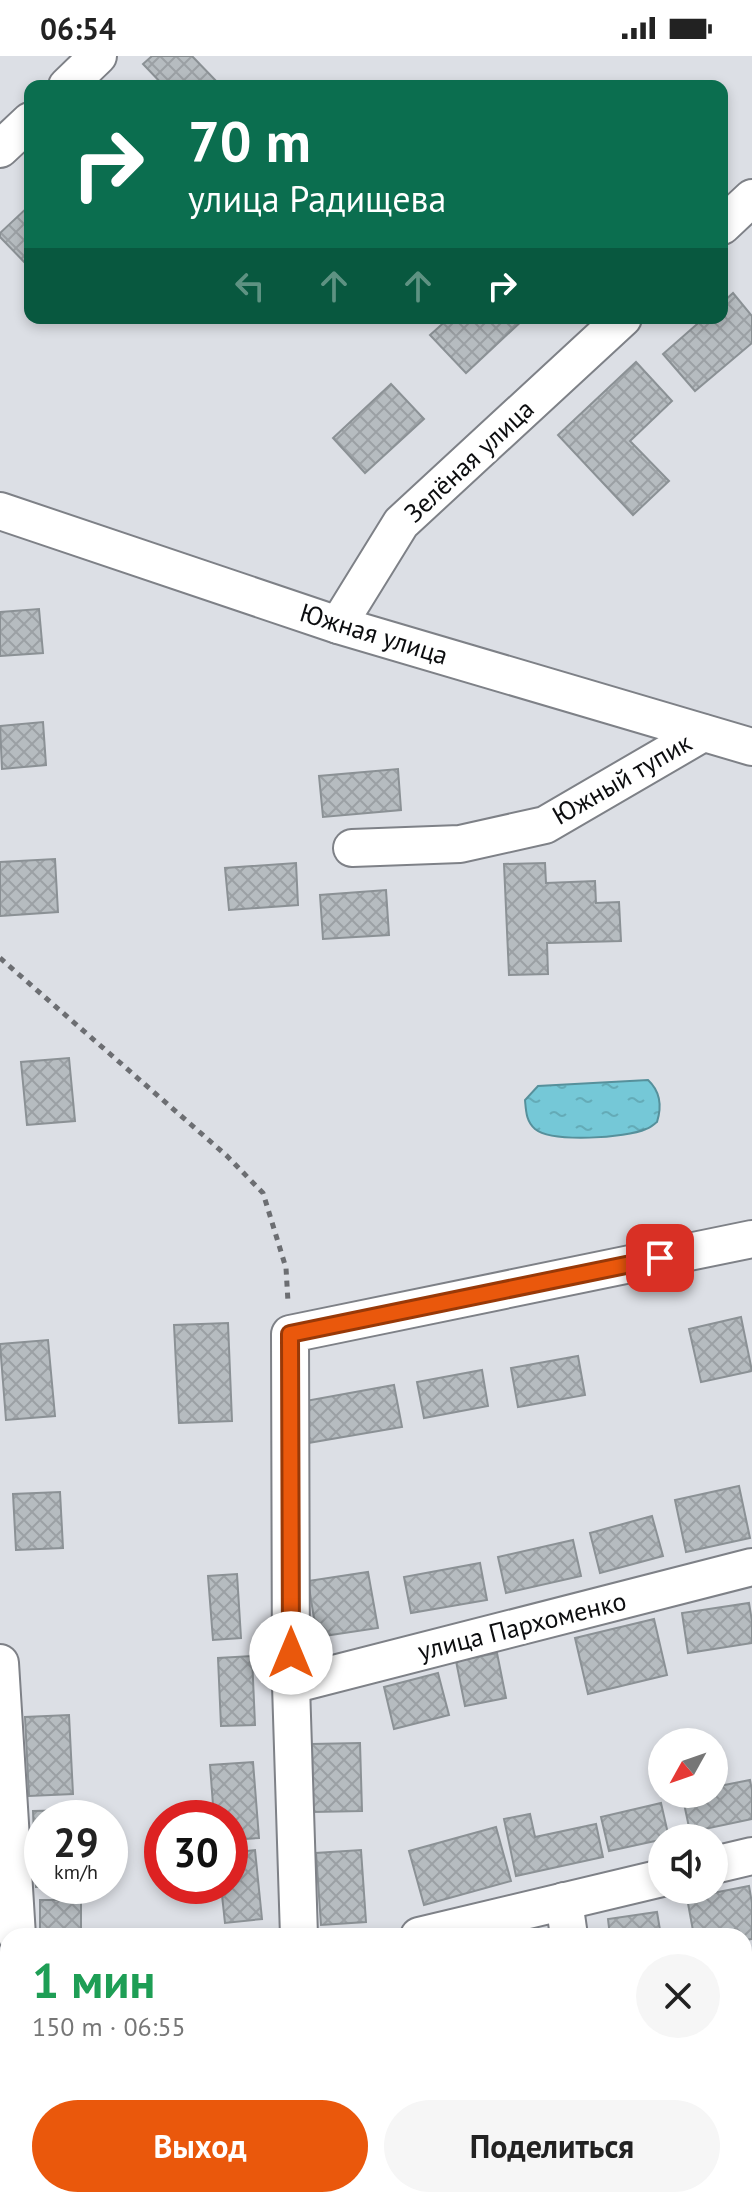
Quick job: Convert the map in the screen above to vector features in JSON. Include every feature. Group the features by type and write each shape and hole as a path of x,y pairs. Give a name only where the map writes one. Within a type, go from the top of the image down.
{"street":[{"path":"73,80 98,56"},
{"path":"0,149 24,127"},
{"path":"728,220 752,198"},
{"name":"Зелёная улица","path":"338,625 401,523 617,324"},
{"name":"Южная улица","path":"0,511 338,625 752,747"},
{"name":"Южный тупик","path":"352,848 460,844 545,825 703,733"},
{"path":"299,1928 291,1685 290,1334 752,1239"},
{"name":"улица Пархоменко","path":"291,1685 752,1567"},
{"path":"0,1663 17,1928"},
{"path":"728,1862 752,1856"},
{"path":"489,1928 567,1919 648,1884"}],"path":[{"path":"0,958 227,1156 263,1193 286,1268 290,1334"}],"water":[{"path":"648,1080 658,1094 660,1105 657,1122 647,1129 607,1137 572,1138 535,1129 527,1116 525,1100 538,1086"}],"building":[{"path":"152,56 192,56 215,80 158,80 143,64"},
{"path":"24,211 24,262 0,237 0,233"},
{"path":"733,293 752,316 752,343 695,391 663,354 697,324 728,324 728,298"},
{"path":"442,324 519,324 466,373 430,335"},
{"path":"636,362 672,401 630,441 669,481 633,515 558,435"},
{"path":"391,384 424,419 365,473 333,438"},
{"path":"39,609 43,653 0,656 0,612"},
{"path":"43,722 46,765 2,769 0,726"},
{"path":"398,769 401,810 323,817 319,776"},
{"path":"55,859 58,912 0,916 0,862"},
{"path":"296,863 298,905 229,910 225,868"},
{"path":"545,863 546,883 595,881 596,903 619,902 621,941 547,943 548,974 509,975 504,864"},
{"path":"386,890 389,935 323,939 320,895"},
{"path":"69,1058 75,1121 27,1125 21,1062"},
{"path":"741,1317 752,1371 701,1382 689,1329"},
{"path":"228,1323 232,1421 179,1423 174,1325"},
{"path":"48,1340 55,1416 6,1420 0,1344"},
{"path":"578,1356 585,1395 518,1407 511,1368"},
{"path":"482,1370 488,1406 424,1418 417,1382"},
{"path":"394,1385 402,1427 308,1443 300,1402"},
{"path":"739,1486 750,1538 686,1552 675,1500"},
{"path":"60,1492 63,1548 16,1550 13,1494"},
{"path":"652,1516 663,1556 600,1573 590,1533"},
{"path":"573,1540 581,1576 506,1593 498,1557"},
{"path":"480,1563 487,1600 411,1613 404,1577"},
{"path":"368,1572 378,1628 317,1637 308,1581"},
{"path":"237,1574 241,1638 213,1640 208,1576"},
{"path":"749,1603 752,1643 688,1653 682,1613"},
{"path":"654,1619 667,1675 588,1694 575,1638"},
{"path":"497,1653 506,1698 465,1706 456,1661"},
{"path":"252,1656 255,1725 221,1726 218,1658"},
{"path":"438,1673 449,1715 394,1729 384,1687"},
{"path":"69,1715 73,1794 29,1796 25,1717"},
{"path":"360,1743 362,1811 313,1812 312,1744"},
{"path":"253,1762 259,1838 248,1839 248,1800 213,1800 210,1765"},
{"path":"750,1780 752,1819 728,1824 688,1824 685,1808 728,1808 728,1784"},
{"path":"648,1806 662,1808 666,1824 648,1824 648,1843 609,1851 601,1817"},
{"path":"530,1814 535,1837 596,1824 603,1857 516,1876 504,1819"},
{"path":"496,1827 511,1881 424,1905 409,1851"},
{"path":"255,1850 262,1919 225,1923 223,1904 248,1904 248,1851"},
{"path":"361,1850 366,1922 321,1925 316,1853"},
{"path":"749,1886 752,1928 693,1928 688,1904 728,1904 728,1890"},
{"path":"40,1904 81,1904 81,1928 40,1928"},
{"path":"657,1912 660,1928 609,1928 608,1919"}],"route":[{"path":"291,1653 290,1334 660,1258"}]}
